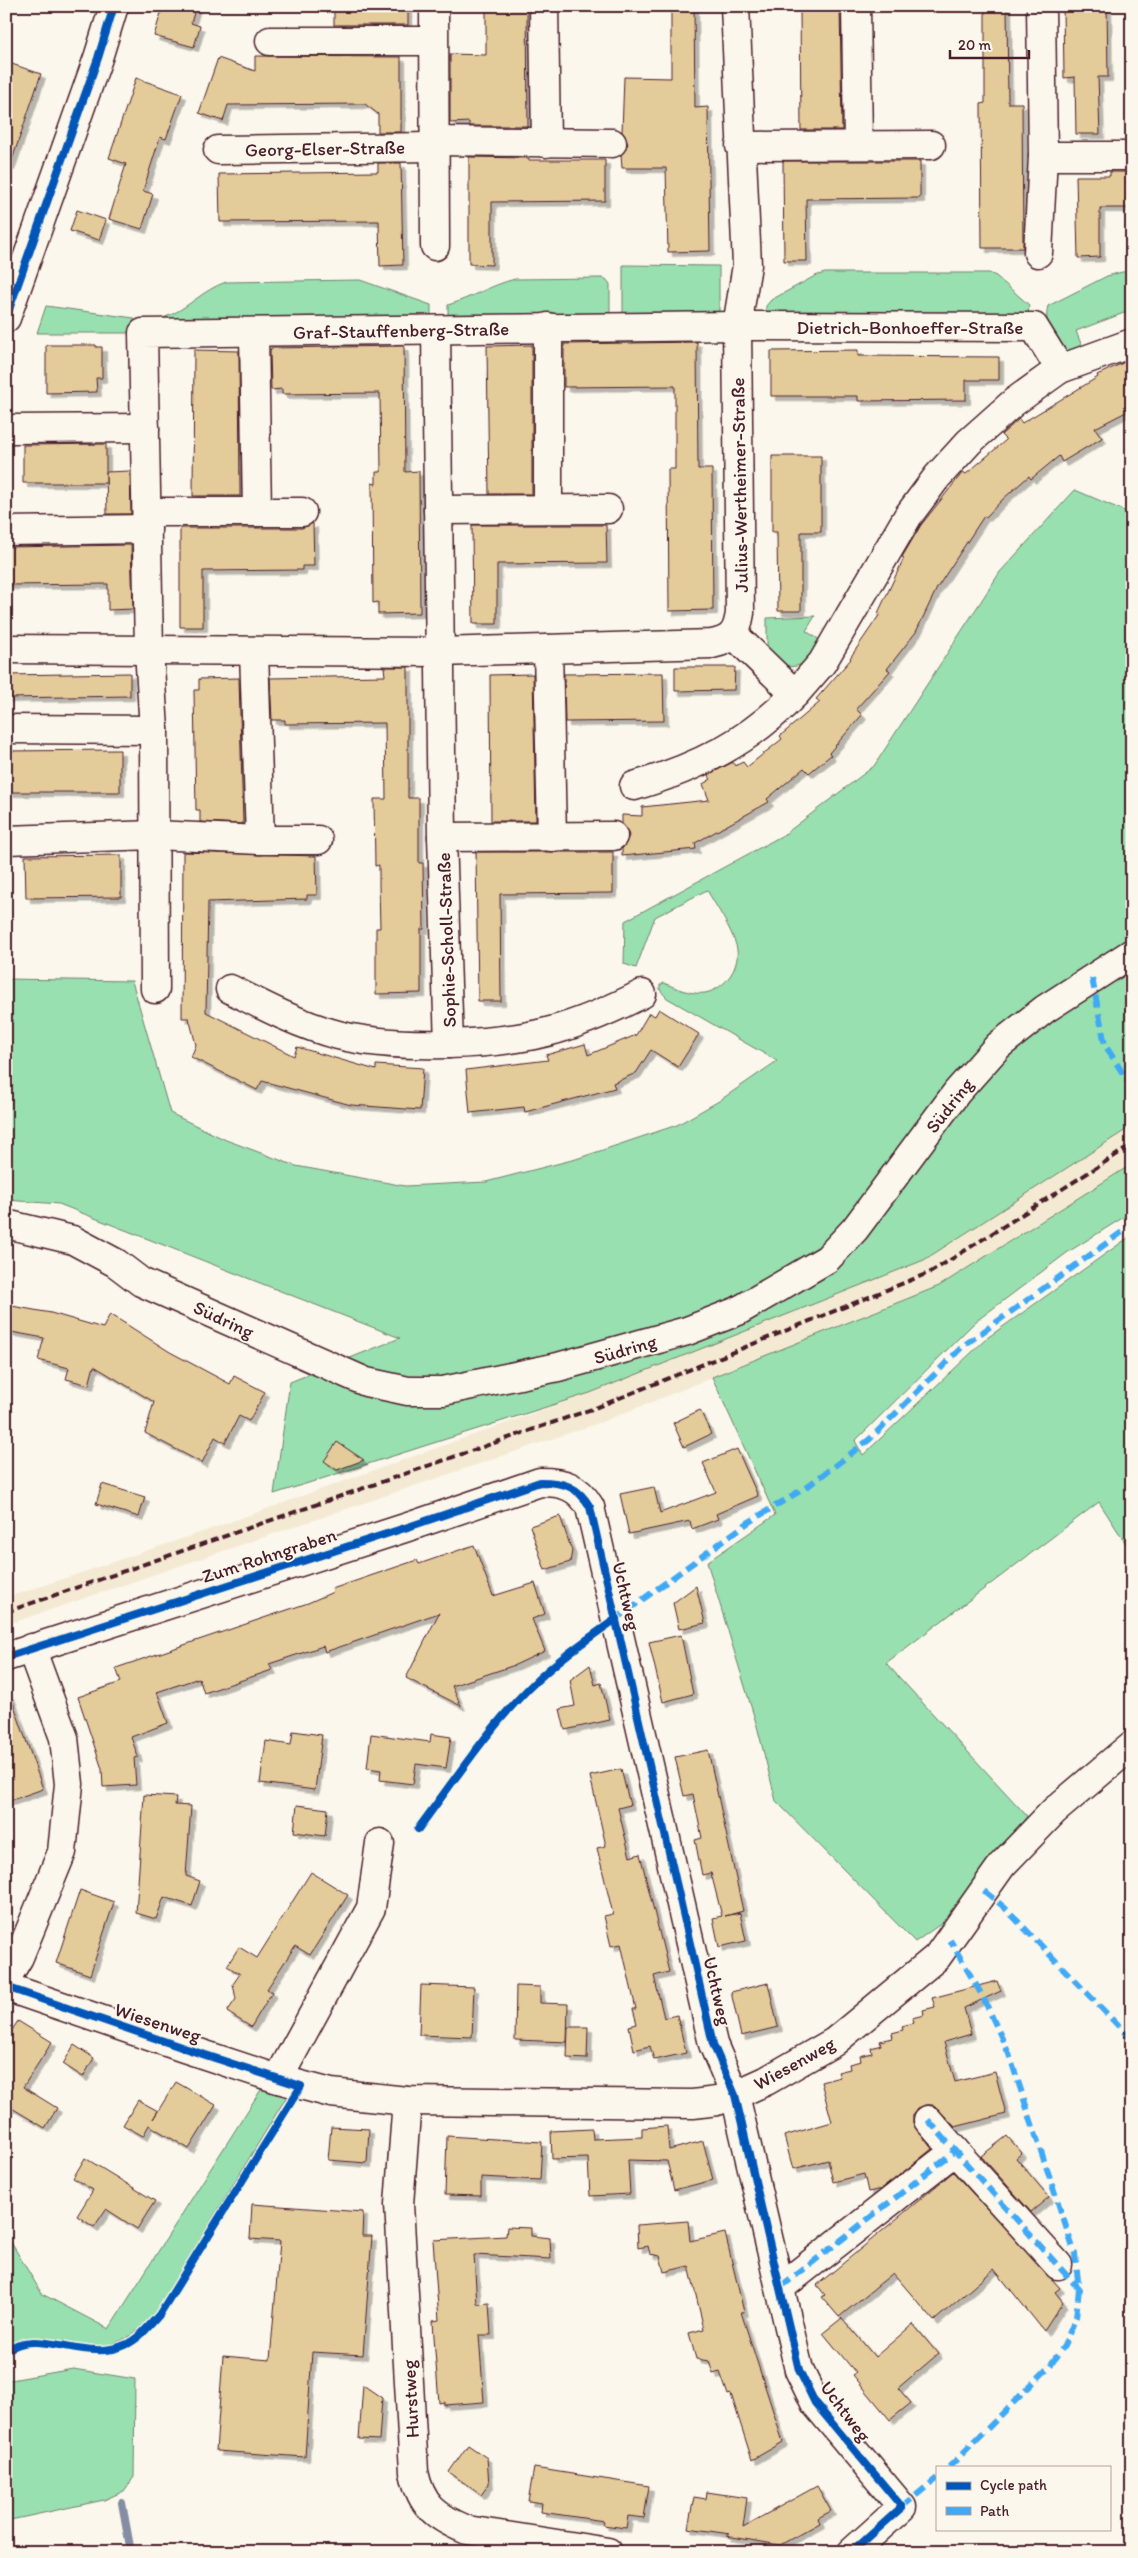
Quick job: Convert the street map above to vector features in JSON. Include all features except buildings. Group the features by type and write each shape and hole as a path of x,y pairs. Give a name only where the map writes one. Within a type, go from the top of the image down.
{"street":[{"path":"6,318 13,276 98,58 114,6"},
{"name":"Georg-Elser-Straße","path":"434,6 433,144 435,246"},
{"path":"544,6 546,143"},
{"name":"Julius-Wertheimer-Straße","path":"734,635 740,613 737,326 747,265 740,146 736,6"},
{"path":"856,6 858,144"},
{"path":"1038,253 1043,156 1041,6"},
{"path":"270,41 433,41"},
{"name":"Georg-Elser-Straße","path":"218,150 433,144 612,144"},
{"path":"740,146 931,145"},
{"path":"1043,156 1132,156"},
{"name":"Graf-Stauffenberg-Straße","path":"155,989 154,730 148,650 143,333 737,326"},
{"name":"Dietrich-Bonhoeffer-Straße","path":"737,326 1034,327 1060,369"},
{"path":"548,327 548,509"},
{"name":"Sophie-Scholl-Straße","path":"436,330 442,837 449,1044"},
{"path":"254,333 257,512"},
{"path":"634,786 674,774 734,745 766,723 822,663 908,516 937,477 975,436 1014,402 1060,369 1132,343"},
{"path":"12,429 145,428"},
{"path":"438,510 608,509"},
{"path":"6,531 257,512 302,512"},
{"path":"6,649 439,652 712,644 726,641 734,635 794,694"},
{"path":"548,649 552,837"},
{"path":"254,651 260,840"},
{"path":"6,729 154,730"},
{"path":"6,840 155,835 260,840 318,840"},
{"name":"Sophie-Scholl-Straße","path":"442,837 613,836"},
{"name":"Südring","path":"6,1224 73,1240 116,1263 141,1282 366,1382 408,1391 443,1392 558,1368 687,1331 738,1311 827,1259 855,1228 957,1092 998,1046 1045,1009 1132,953"},
{"name":"Sophie-Scholl-Straße","path":"230,989 273,1011 337,1035 403,1045 482,1044 547,1034 605,1013 642,994"},
{"name":"Zum Rohngraben","path":"19,1653 411,1526 540,1482"},
{"name":"Uchtweg","path":"540,1482 557,1482 572,1486 584,1495 590,1507 713,2044 735,2095 800,2370 815,2403 902,2507 852,2552"},
{"path":"6,1979 19,1957 62,1852 69,1784 64,1738 19,1653"},
{"name":"Wiesenweg","path":"6,1987 278,2079 331,2093 407,2101 693,2104 717,2101 766,2081 834,2042 937,1956 1002,1865 1054,1811 1132,1745"},
{"path":"278,2079 371,1908 380,1843"},
{"name":"Hurstweg","path":"407,2101 399,2204 414,2472 418,2492 431,2509 449,2522 467,2530 608,2552"},
{"path":"928,2120 1058,2265"},
{"path":"781,2287 956,2151"}],"shaded area":[{"path":"1132,1126 1132,1164 939,1286 602,1422 6,1625 6,1598 202,1532 590,1393 924,1260"}],"green space":[{"path":"623,265 719,266 719,322 623,322"},
{"path":"1122,272 1132,272 1132,310 1076,331 1083,349 1071,353 1065,350 1051,333 1047,320 1048,306 1107,276"},
{"path":"825,273 989,273 996,276 1029,305 1028,316 765,321 766,306 771,300 815,276"},
{"path":"515,279 606,279 610,284 610,322 448,322 448,305"},
{"path":"360,280 431,305 431,322 163,323 163,318 226,282"},
{"path":"46,306 134,318 134,333 37,333"},
{"path":"1075,490 1127,512 1132,502 1132,1126 924,1260 590,1393 274,1494 290,1382 400,1338 59,1204 6,1200 6,979 132,981 170,1113 226,1140 296,1166 405,1186 486,1182 576,1159 677,1125 719,1101 777,1061 667,998 660,990 660,985 664,983 689,992 705,993 720,987 731,975 737,960 736,945 727,924 707,890 655,917 636,968 624,964 625,921 785,834 874,766 1000,572"},
{"path":"815,616 806,631 823,642 803,663 797,666 784,664 767,650 767,618"},
{"path":"1132,1164 1132,1212 1068,1252 975,1322 855,1441 863,1455 987,1338 1132,1235 1132,1553 1099,1502 886,1663 1027,1816 952,1916 915,1942 776,1801 757,1726 707,1562 775,1515 712,1377 939,1286"},
{"path":"262,2088 287,2096 154,2315 134,2333 119,2341 102,2346 82,2346 49,2339 27,2338 6,2346 6,2234 42,2294 109,2329"},
{"path":"73,2369 135,2379 134,2477 124,2491 104,2500 6,2521 6,2376 11,2380"}],"waterway":[{"path":"122,2503 131,2552"}],"railway":[{"path":"6,1612 595,1408 931,1272 1132,1145"}],"marked path":[{"path":"1092,978 1105,1045 1132,1088"},
{"path":"613,1621 749,1522 808,1486 870,1439 963,1346 1132,1225"},
{"path":"984,1891 1004,1907 1132,2040"},
{"path":"950,1940 983,1997 1009,2054 1075,2254 1079,2289 1076,2317 1064,2346 1049,2367 950,2466"},
{"path":"928,2120 955,2151"},
{"path":"781,2287 955,2151 1079,2289"},
{"path":"902,2507 936,2479"}],"cycle path":[{"path":"6,318 98,58 114,6"},
{"path":"6,1657 411,1526 540,1482 563,1484 580,1494 590,1507 713,2044 735,2095 799,2370 815,2403 902,2507 852,2552"},
{"path":"418,1829 471,1756 529,1688 560,1660 616,1619"},
{"path":"6,1987 301,2086 159,2315 148,2328 125,2345 110,2349 94,2350 32,2342 18,2344 6,2351"}]}
